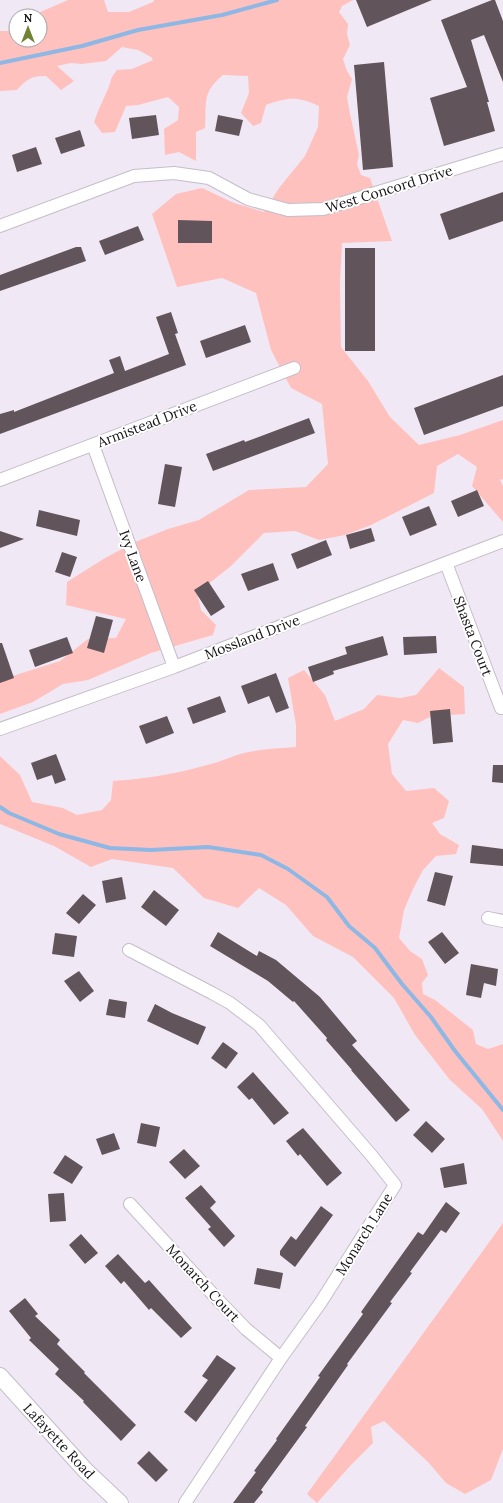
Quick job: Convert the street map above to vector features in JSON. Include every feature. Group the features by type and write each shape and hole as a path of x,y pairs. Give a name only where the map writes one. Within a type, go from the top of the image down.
{"main road":[{"name":"Lafayette Road","path":"0,1376 85,1470 120,1503"}],"street":[{"name":"West Concord Drive","path":"0,226 134,176 174,173 209,178 248,199 288,210 323,209 503,154"},
{"name":"Armistead Drive","path":"0,480 294,368"},
{"name":"Ivy Lane","path":"92,445 174,667"},
{"name":"Mossland Drive","path":"0,729 174,667 503,541"},
{"name":"Shasta Court","path":"446,563 501,708"},
{"path":"488,918 503,922"},
{"name":"Monarch Lane","path":"129,950 230,1003 258,1025 372,1156 395,1185 321,1302 281,1358 185,1503"},
{"name":"Monarch Court","path":"130,1204 246,1329 281,1358"}],"shaded area":[{"path":"68,0 104,0 108,12 129,12 153,2 154,0 353,0 342,6 339,12 348,24 347,34 350,45 343,59 347,71 352,79 347,97 359,155 357,164 361,175 370,178 392,241 342,243 340,284 341,347 368,381 390,417 419,445 460,435 503,420 503,479 500,480 503,486 503,522 472,486 477,467 458,454 437,466 434,493 371,525 345,535 319,540 295,531 264,533 231,566 197,593 201,610 216,625 213,635 151,653 88,680 63,684 33,702 0,714 0,680 60,661 88,639 116,638 126,619 66,605 67,582 105,558 135,542 168,529 199,520 249,490 306,487 328,464 322,404 291,388 271,350 256,293 222,278 177,287 152,214 176,194 202,188 234,203 264,212 279,188 305,156 318,127 319,106 305,100 298,99 287,99 274,102 266,105 261,123 253,126 241,113 249,93 248,76 223,75 211,87 206,99 205,128 196,132 196,161 179,152 165,155 164,129 178,120 179,107 168,97 138,105 126,106 115,132 102,133 94,122 112,78 117,70 132,69 153,60 151,57 138,50 122,47 106,61 82,64 71,63 57,66 74,81 61,90 46,76 30,79 17,90 0,91 0,31 8,31 8,48 48,48 48,9"},
{"path":"439,668 464,687 465,714 432,716 418,723 403,720 388,744 392,774 406,791 434,788 449,801 444,818 432,823 440,834 459,845 456,854 436,856 423,870 404,910 399,938 410,951 422,959 428,975 422,983 423,994 435,1000 473,1030 476,1044 488,1049 503,1044 503,1141 482,1109 450,1080 415,1035 394,998 353,957 313,936 286,905 259,888 238,908 204,898 173,868 112,859 91,867 54,846 0,824 0,756 20,775 32,802 63,808 77,815 102,810 111,800 113,781 140,779 179,772 250,752 296,747 296,725 288,678 304,670 325,695 335,721 364,709 377,695 400,698 416,695"},
{"path":"503,1223 503,1449 491,1480 465,1494 446,1483 428,1462 384,1421 371,1427 373,1443 317,1503 307,1494"}],"building":[{"path":"356,0 432,0 367,27"},
{"path":"495,0 503,21 503,82 484,35 471,40 489,102 487,102 495,131 444,146 430,98 467,87 441,20"},
{"path":"384,62 393,167 363,170 354,65"},
{"path":"156,115 159,135 132,139 129,118"},
{"path":"218,115 243,120 239,136 215,131"},
{"path":"80,130 85,146 61,154 55,138"},
{"path":"36,147 42,164 17,172 12,155"},
{"path":"503,192 503,221 449,240 440,214"},
{"path":"178,220 212,221 212,243 178,243"},
{"path":"138,226 144,240 105,255 99,241"},
{"path":"76,247 81,247 86,261 0,291 0,275"},
{"path":"345,248 375,248 375,351 345,351"},
{"path":"171,312 178,333 175,334 186,365 0,434 0,414 14,410 14,412 114,373 109,360 120,356 125,371 169,354 156,317"},
{"path":"245,325 251,342 206,358 200,341"},
{"path":"503,375 503,406 424,435 414,408"},
{"path":"309,418 315,433 213,471 206,454 244,440 245,442"},
{"path":"165,464 182,467 175,507 158,504"},
{"path":"477,490 484,506 458,517 451,501"},
{"path":"429,506 437,525 410,536 402,517"},
{"path":"39,510 80,520 77,536 36,526"},
{"path":"371,528 375,541 350,549 346,535"},
{"path":"0,531 24,539 0,548"},
{"path":"326,540 332,555 297,569 291,554"},
{"path":"62,552 77,557 70,577 55,572"},
{"path":"273,563 279,580 248,591 241,574"},
{"path":"208,581 225,607 211,616 194,590"},
{"path":"96,616 113,620 104,653 87,648"},
{"path":"383,636 388,655 333,671 334,674 313,682 308,667 347,654 345,647"},
{"path":"436,636 437,653 404,655 403,637"},
{"path":"67,637 73,653 35,667 29,650"},
{"path":"0,643 2,643 14,678 0,683"},
{"path":"276,673 289,708 276,713 269,696 248,704 241,686"},
{"path":"220,696 226,712 193,724 187,708"},
{"path":"450,709 453,742 433,744 430,711"},
{"path":"167,716 174,733 146,744 139,726"},
{"path":"56,754 66,780 55,784 52,775 37,780 31,763"},
{"path":"493,765 503,765 503,783 492,782"},
{"path":"472,845 503,849 503,866 470,863"},
{"path":"435,872 453,876 445,906 427,901"},
{"path":"122,877 126,899 106,903 102,881"},
{"path":"154,890 179,910 166,926 141,907"},
{"path":"83,894 96,905 79,924 66,913"},
{"path":"218,932 257,956 259,951 276,960 320,997 357,1041 352,1045 410,1110 396,1122 326,1040 327,1038 294,1001 293,1002 268,981 210,946"},
{"path":"442,932 459,953 445,964 428,942"},
{"path":"55,933 77,936 74,957 52,954"},
{"path":"471,964 498,969 496,986 484,983 481,998 466,995"},
{"path":"79,971 94,991 80,1002 64,981"},
{"path":"109,999 127,1002 125,1018 106,1015"},
{"path":"155,1004 172,1013 206,1027 198,1045 147,1021"},
{"path":"223,1042 238,1053 226,1069 211,1058"},
{"path":"253,1072 289,1113 274,1125 252,1098 249,1100 237,1087"},
{"path":"426,1121 445,1139 432,1153 413,1135"},
{"path":"141,1123 160,1127 156,1147 137,1143"},
{"path":"303,1128 342,1173 327,1186 300,1154 298,1156 286,1141"},
{"path":"114,1133 120,1149 102,1155 96,1139"},
{"path":"184,1149 200,1166 185,1179 169,1162"},
{"path":"65,1155 83,1167 72,1184 53,1173"},
{"path":"464,1163 467,1184 444,1188 440,1168"},
{"path":"201,1185 216,1202 210,1208 235,1236 224,1247 208,1229 211,1227 185,1198"},
{"path":"64,1193 66,1221 50,1222 48,1194"},
{"path":"446,1202 460,1213 446,1233 441,1230 410,1272 412,1273 390,1302 392,1303 347,1364 348,1365 305,1426 307,1427 261,1490 263,1492 254,1503 233,1503 256,1472 254,1471 320,1377 318,1376 363,1314 361,1312 418,1232 423,1235"},
{"path":"321,1206 333,1215 295,1267 280,1255 280,1251 291,1236 296,1240"},
{"path":"81,1234 98,1253 85,1264 69,1245"},
{"path":"118,1254 145,1283 149,1280 192,1328 181,1338 151,1308 149,1310 124,1281 121,1284 105,1266"},
{"path":"257,1268 283,1273 280,1289 254,1284"},
{"path":"25,1298 38,1314 35,1316 60,1340 57,1344 136,1425 121,1441 83,1402 84,1401 55,1374 59,1369 29,1340 31,1338 9,1311"},
{"path":"217,1355 236,1368 196,1422 184,1412 208,1380 202,1376"},
{"path":"149,1451 168,1470 156,1482 137,1463"}],"waterway":[{"path":"0,63 82,46 138,30 222,15 277,0"},
{"path":"0,807 9,813 59,834 110,848 151,850 208,847 261,855 288,869 327,897 349,926 375,948 503,1110"}]}
